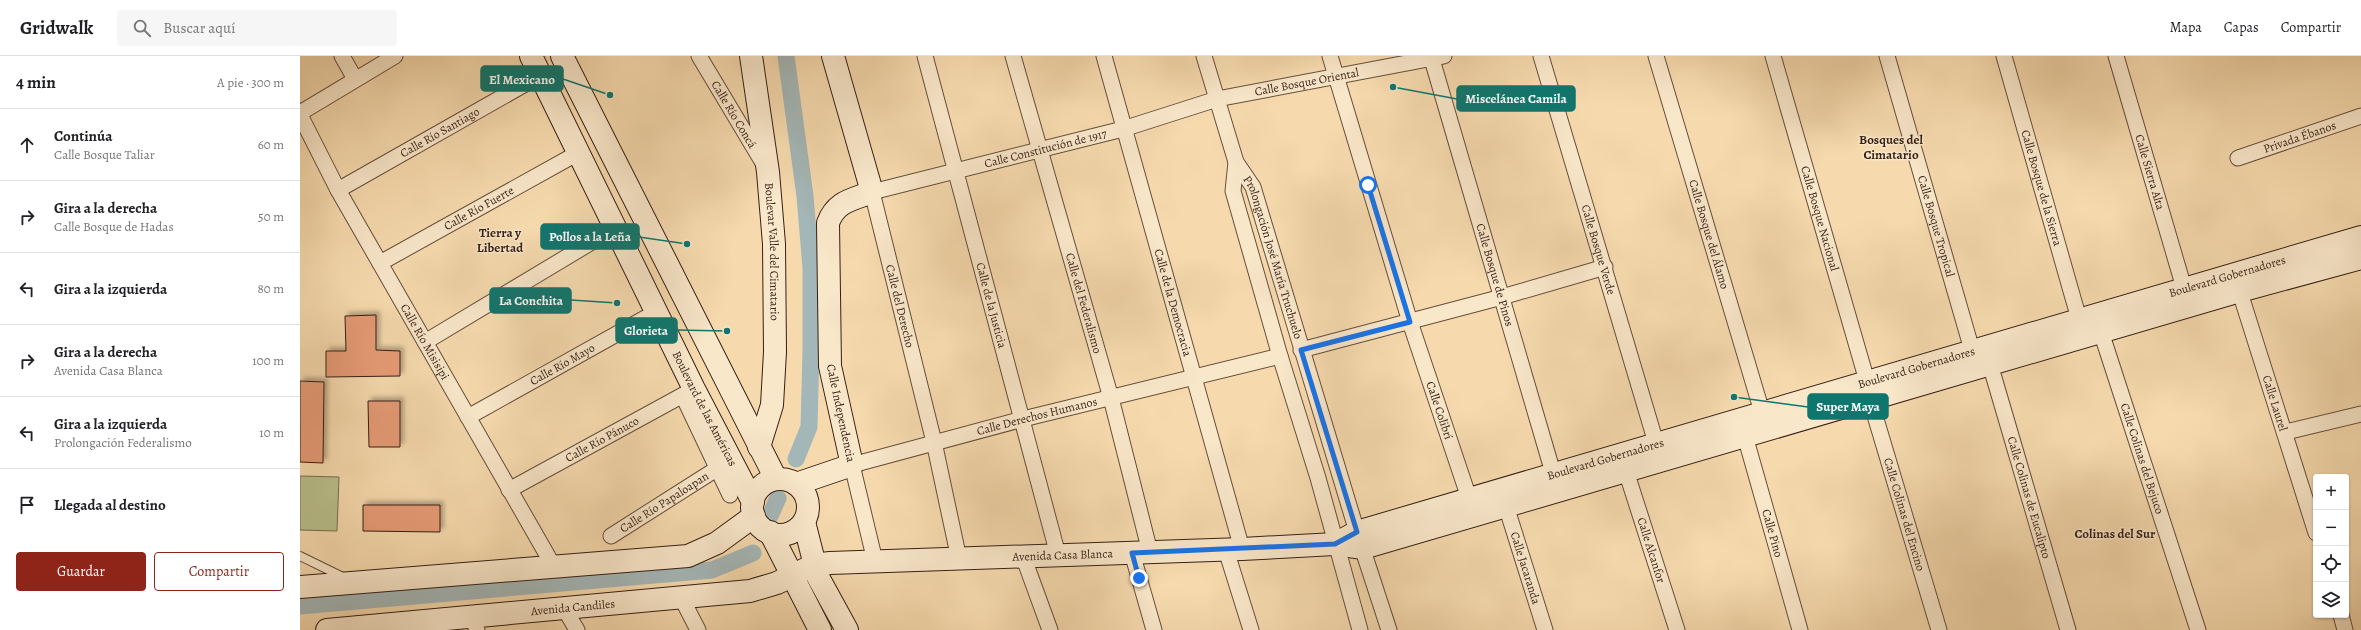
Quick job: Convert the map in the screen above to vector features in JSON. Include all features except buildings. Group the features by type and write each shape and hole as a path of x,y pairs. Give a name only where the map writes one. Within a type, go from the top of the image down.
{"main road":[{"name":"Boulevar Valle del Cimatario","path":"751,56 768,172 774,244 775,352 772,405 759,447"},
{"name":"Calle del Derecho","path":"833,56 872,192"},
{"path":"566,58 759,447 786,481 806,495 808,503 808,516 797,530 782,535 770,532 760,527 754,509"},
{"name":"Boulevard de las Américas","path":"536,65 656,312 688,392 754,509"},
{"name":"Calle Independencia","path":"852,465 830,366 828,223 832,211 842,203 872,192"},
{"name":"Boulevard Gobernadores","path":"1360,540 1506,506 1556,482 1656,443 1762,412 1990,364 2102,332 2361,237"},
{"name":"Boulevard Gobernadores","path":"1360,540 1469,498 1626,471 1744,436 1972,350 2184,288 2237,282 2361,258"},
{"name":"Calle Derechos Humanos","path":"786,481 852,465"},
{"path":"300,587 688,556 717,543 754,509 760,487 786,481"},
{"path":"804,522 818,577 846,630"},
{"path":"770,532 820,630"},
{"name":"Avenida Casa Blanca","path":"814,565 959,558 1234,550 1335,544 1360,540"},
{"name":"Avenida Candiles","path":"337,630 474,623 564,608 750,590 792,577 814,565"}],"street":[{"path":"342,56 355,79"},
{"path":"300,114 355,79 395,56"},
{"name":"Calle Río Concá","path":"699,56 768,172"},
{"name":"Calle de la Justicia","path":"925,56 1023,419 1058,555"},
{"name":"Calle del Federalismo","path":"1013,56 1111,398 1141,553 1154,630"},
{"name":"Calle de la Democracia","path":"1104,56 1193,377 1234,550 1251,630"},
{"name":"Prolongación José María Truchuelo","path":"1204,56 1236,162 1253,187 1301,350 1389,630"},
{"name":"Calle Colibrí","path":"1330,56 1410,322 1469,498"},
{"name":"Calle Bosque Verde","path":"1541,56 1605,267 1656,443"},
{"name":"Calle Bosque del Álamo","path":"1656,56 1762,412"},
{"name":"Calle Bosque Nacional","path":"1773,56 1869,390"},
{"name":"Calle Bosque Tropical","path":"1887,56 1972,350"},
{"name":"Calle Bosque de la Sierra","path":"2004,56 2079,319"},
{"name":"Calle Sierra Alta","path":"2116,56 2184,288"},
{"name":"Calle Bosque Oriental","path":"1217,99 1336,78 1435,57"},
{"name":"Calle Bosque de Pinos","path":"1435,57 1502,297 1556,482"},
{"name":"Calle Río Santiago","path":"338,190 536,65"},
{"name":"Calle Constitución de 1917","path":"872,192 1123,129 1217,99"},
{"name":"Calle Río Misisipi","path":"300,114 338,190 554,567"},
{"name":"Privada Ébanos","path":"2238,158 2361,116"},
{"name":"Calle Río Fuerte","path":"380,264 578,152"},
{"name":"Prolongación José María Truchuelo","path":"1236,162 1233,191 1280,356 1318,478 1360,630"},
{"name":"Calle del Derecho","path":"872,192 934,442 959,558"},
{"path":"425,342 615,228"},
{"path":"1301,350 1502,297 1605,267"},
{"name":"Calle Laurel","path":"2237,282 2286,432 2313,523"},
{"name":"Calle Río Mayo","path":"468,417 656,312"},
{"name":"Calle Colinas del Bejuco","path":"2102,332 2198,630"},
{"name":"Calle Derechos Humanos","path":"852,465 1023,419 1280,356"},
{"name":"Calle Colinas de Eucalipto","path":"1990,364 2068,630"},
{"name":"Calle Colinas del Encino","path":"1869,390 1939,630"},
{"name":"Boulevard de las Américas","path":"688,392 730,495"},
{"name":"Calle Río Pánuco","path":"509,490 688,392"},
{"path":"2286,432 2361,414"},
{"name":"Calle Pino","path":"1744,436 1800,630"},
{"name":"Calle Independencia","path":"852,465 875,561"},
{"name":"Calle Río Papaloapan","path":"611,536 718,468"},
{"name":"Calle Alcanfor","path":"1626,471 1677,630"},
{"name":"Calle Jacaranda","path":"1506,506 1546,630"},
{"path":"1023,556 1050,630"},
{"path":"681,597 698,630"},
{"path":"564,608 577,630"},
{"path":"2342,618 2345,630"}],"lane":[{"path":"300,556 353,582"}],"green space":[{"path":"300,476 339,477 337,531 300,530"}],"waterway":[{"path":"786,56 805,196 811,268 809,427 796,459"},
{"path":"770,516 778,498"},
{"path":"300,606 712,570 753,553"}],"place":[{"name":"Miscelánea Camila","path":"1393,87"},
{"name":"El Mexicano","path":"610,95"},
{"name":"Pollos a la Leña","path":"687,244"},
{"name":"La Conchita","path":"617,303"},
{"name":"Glorieta","path":"727,331"},
{"name":"Super Maya","path":"1734,397"}],"district":[{"name":"Bosques del Cimatario","path":"1891,146"},
{"name":"Tierra y Libertad","path":"500,240"},
{"name":"Colinas del Sur","path":"2115,533"}],"route":[{"path":"1139,578 1132,553 1335,544 1357,532 1301,350 1410,322 1368,185"}]}
